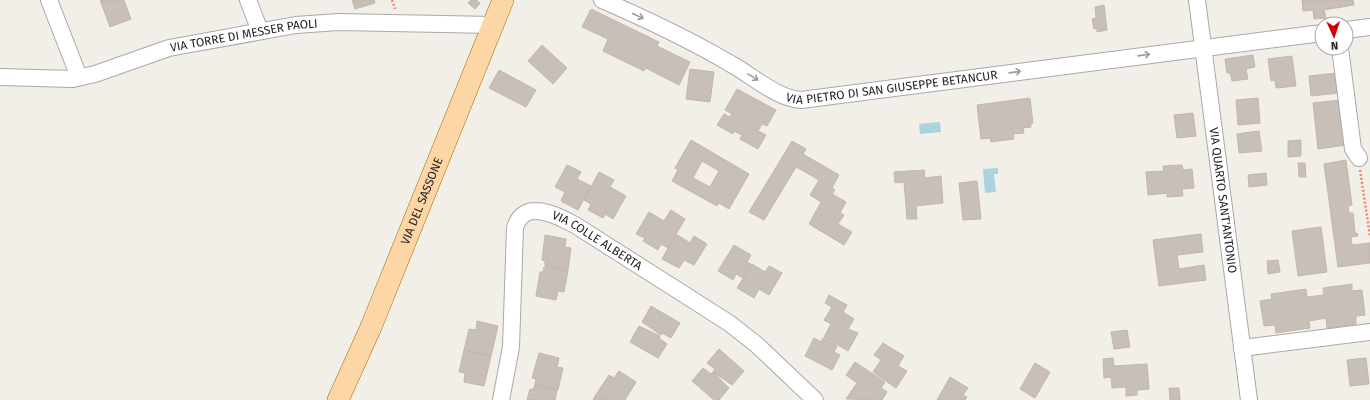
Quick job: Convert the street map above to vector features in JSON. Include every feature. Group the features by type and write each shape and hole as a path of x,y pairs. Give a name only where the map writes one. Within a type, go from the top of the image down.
{"main road":[{"name":"VIA DEL SASSONE","path":"338,400 371,327 503,0"}],"street":[{"path":"49,0 79,77"},
{"path":"248,0 260,31"},
{"name":"VIA PIETRO DI SAN GIUSEPPE BETANCUR","path":"602,0 653,22 731,64 786,97 801,100 1203,47 1314,34"},
{"name":"VIA QUARTO SANT'ANTONIO","path":"1198,0 1249,400"},
{"name":"VIA TORRE DI MESSER PAOLI","path":"0,77 63,79 79,77 100,72 169,48 296,24 338,22 493,25"},
{"path":"1354,29 1370,27"},
{"path":"1341,56 1353,149 1359,158"},
{"name":"VIA COLLE ALBERTA","path":"501,400 512,347 515,228 520,217 528,212 535,211 551,214 575,225 720,316 757,345 815,400"},
{"path":"1242,348 1370,332"}],"path":[{"path":"1359,158 1370,236"}],"water":[{"path":"940,122 941,132 920,134 919,124"},
{"path":"998,168 998,174 994,174 996,192 985,193 983,169"}],"building":[{"path":"100,0 124,0 131,19 110,27"},
{"path":"352,0 374,0 375,3 355,9"},
{"path":"471,0 476,0 480,3 475,9 468,3"},
{"path":"1302,0 1353,0 1354,5 1324,10 1326,16 1314,16 1314,19 1313,10 1303,11"},
{"path":"1104,5 1107,30 1097,32 1097,28 1094,29 1092,19 1096,18 1095,7"},
{"path":"591,9 659,42 657,46 690,62 679,85 646,68 644,71 603,51 608,39 582,27"},
{"path":"542,45 567,68 553,84 528,61"},
{"path":"1253,55 1255,67 1246,69 1248,79 1232,81 1230,73 1227,73 1225,59"},
{"path":"1292,56 1296,86 1276,88 1275,80 1271,81 1268,59"},
{"path":"690,69 714,72 710,102 686,99"},
{"path":"499,70 536,90 526,107 489,88"},
{"path":"1336,73 1339,93 1311,96 1309,76"},
{"path":"737,89 776,110 767,126 762,124 758,131 766,135 758,149 740,139 742,135 734,131 733,134 717,125 724,114 730,117 732,114 725,110"},
{"path":"1030,98 1033,123 1031,123 1031,127 1023,128 1024,133 1013,134 1014,139 991,142 990,138 981,139 977,105"},
{"path":"1258,98 1260,123 1238,125 1236,100"},
{"path":"1341,100 1346,145 1318,149 1313,103"},
{"path":"1193,113 1196,136 1177,138 1174,115"},
{"path":"1259,131 1262,151 1239,153 1237,134"},
{"path":"691,140 749,174 729,209 719,203 717,206 672,181 678,170 675,168","holes":["702,161 719,171 710,187 693,178"]},
{"path":"1301,140 1301,156 1288,157 1288,141"},
{"path":"792,141 806,149 803,154 839,175 832,188 835,190 832,194 846,202 840,213 844,215 838,224 852,232 844,245 809,224 821,202 810,195 819,180 796,167 764,220 749,212"},
{"path":"1346,160 1352,205 1348,206 1349,213 1353,213 1355,233 1357,233 1358,236 1351,237 1352,245 1370,243 1370,263 1338,267 1324,164"},
{"path":"1298,163 1305,163 1306,177 1299,177"},
{"path":"567,165 581,172 577,179 591,186 578,210 561,201 565,192 555,187"},
{"path":"1182,165 1183,170 1192,169 1194,188 1182,189 1183,196 1167,197 1167,193 1148,195 1146,172 1164,171 1163,166"},
{"path":"924,170 925,178 941,176 943,203 916,206 917,219 907,219 904,182 895,183 894,172"},
{"path":"599,172 614,180 610,187 626,196 613,219 605,214 603,218 588,210 591,204 584,200"},
{"path":"1266,173 1267,185 1249,187 1248,175"},
{"path":"977,181 981,219 963,220 959,183"},
{"path":"671,210 685,219 668,248 661,244 658,250 643,241 645,238 636,234 649,212 664,221"},
{"path":"1321,227 1327,272 1298,276 1292,231"},
{"path":"676,234 690,243 694,236 707,244 694,265 684,260 679,268 662,259"},
{"path":"1201,234 1203,252 1177,255 1179,269 1204,265 1206,280 1159,286 1153,240"},
{"path":"545,235 566,239 565,247 571,248 568,270 545,266 545,261 542,260"},
{"path":"734,245 751,255 747,262 751,264 743,278 736,274 733,280 718,271"},
{"path":"1278,260 1280,272 1268,274 1267,261"},
{"path":"752,264 765,272 769,266 782,273 769,295 759,289 754,298 737,288"},
{"path":"544,267 568,271 564,292 558,291 556,300 536,296 540,272 543,272"},
{"path":"1352,284 1352,291 1362,290 1365,315 1356,316 1356,324 1327,328 1326,318 1309,321 1310,328 1276,333 1275,325 1264,326 1260,301 1272,299 1271,294 1306,289 1307,297 1324,295 1323,288"},
{"path":"829,295 847,305 843,312 854,319 848,329 858,333 848,351 824,337 831,324 824,320 832,307 825,303"},
{"path":"651,306 680,323 671,338 662,333 661,335 642,322"},
{"path":"477,321 498,326 491,356 464,350 469,329 476,330"},
{"path":"639,326 660,336 659,338 667,344 658,358 630,342"},
{"path":"1127,330 1130,347 1114,349 1111,332"},
{"path":"814,338 821,342 823,338 837,346 834,352 840,355 832,370 805,356"},
{"path":"883,343 904,356 898,366 907,371 896,388 873,372 881,360 874,355"},
{"path":"719,349 744,371 732,385 713,372 715,369 707,363"},
{"path":"464,350 491,356 484,386 464,382 465,373 459,372"},
{"path":"539,353 559,358 557,367 563,368 558,390 535,384 536,379 532,378"},
{"path":"1113,358 1114,366 1147,364 1149,389 1137,390 1137,395 1126,396 1126,387 1112,388 1111,377 1104,378 1103,359"},
{"path":"1366,358 1369,384 1350,386 1347,360"},
{"path":"855,362 885,382 881,388 887,392 882,400 846,399 857,383 846,375"},
{"path":"1035,363 1050,372 1035,398 1020,389"},
{"path":"703,368 711,374 713,372 729,388 719,400 714,400 692,381"},
{"path":"619,371 636,382 625,400 607,400 597,393 609,375 614,378"},
{"path":"950,377 968,388 963,395 967,397 965,400 937,400"},
{"path":"535,384 557,390 555,400 527,400 530,389 533,390"},
{"path":"1169,388 1179,388 1180,400 1170,400"},
{"path":"596,394 606,400 593,400"}]}
